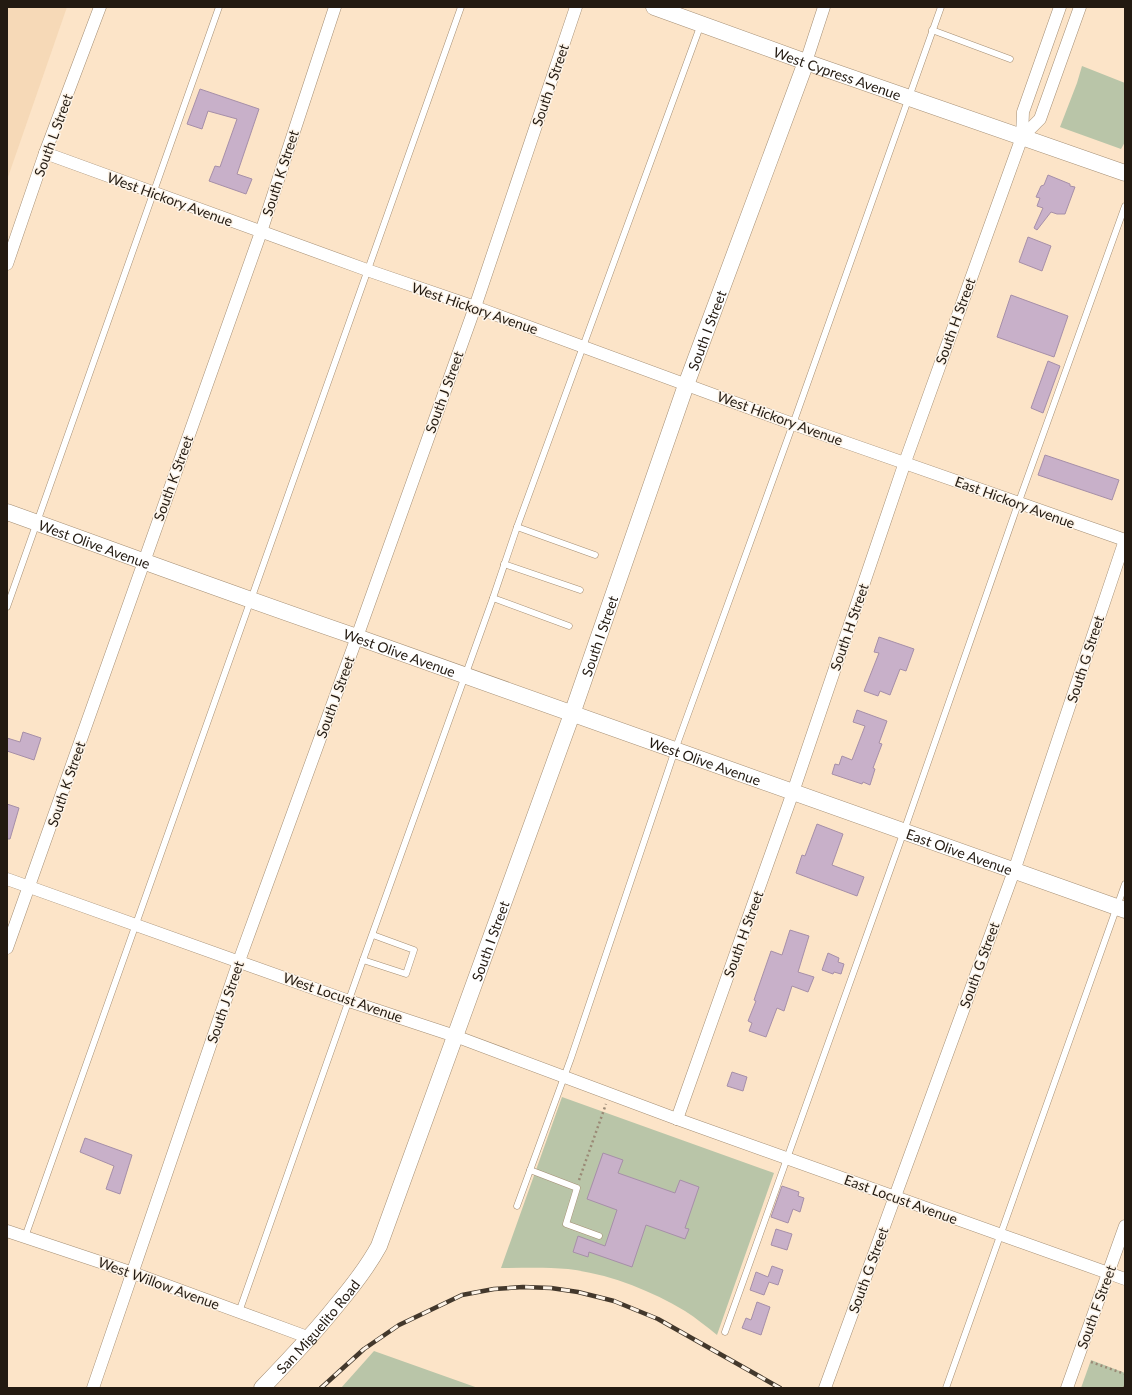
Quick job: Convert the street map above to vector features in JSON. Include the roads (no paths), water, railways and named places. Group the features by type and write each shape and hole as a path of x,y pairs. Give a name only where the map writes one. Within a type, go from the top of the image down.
{"street":[{"name":"South L Street","path":"7,264 45,153 100,7"},
{"name":"South K Street","path":"7,948 261,232 335,7"},
{"name":"South J Street","path":"93,1388 239,961 475,307 576,7"},
{"name":"West Cypress Avenue","path":"654,7 806,62 1125,173"},
{"name":"South I Street","path":"370,1263 379,1246 572,714 686,385 806,62 824,7"},
{"name":"South H Street","path":"677,1119 793,792 905,462 1022,136 1023,112 1060,7"},
{"name":"South H Street","path":"1022,136 1040,119 1080,7"},
{"name":"West Hickory Avenue","path":"45,153 261,232 583,346 793,424 905,462"},
{"name":"East Hickory Avenue","path":"905,462 1018,504 1125,540"},
{"name":"West Olive Avenue","path":"7,512 250,601 357,637 793,792"},
{"name":"South G Street","path":"825,1388 1014,871 1125,540"},
{"name":"East Olive Avenue","path":"793,792 1121,908"},
{"name":"West Locust Avenue","path":"7,879 455,1036 677,1119"},
{"name":"East Locust Avenue","path":"677,1119 787,1157 894,1197 1125,1279"},
{"name":"South F Street","path":"1067,1388 1125,1226"},
{"name":"West Willow Avenue","path":"7,1231 133,1273 310,1338"},
{"name":"San Miguelito Road","path":"262,1388 310,1338 354,1285 370,1263"}],"lane":[{"path":"7,607 219,7"},
{"path":"25,1237 461,7"},
{"path":"517,1206 564,1077 676,750 941,7"},
{"path":"240,1312 363,960 493,598 517,526 701,24"},
{"path":"932,30 1010,59"},
{"path":"725,1332 1125,206"},
{"path":"517,526 595,555"},
{"path":"504,564 580,590"},
{"path":"493,598 569,626"},
{"path":"946,1388 1000,1235 1121,908 1125,884"},
{"path":"363,960 406,974 414,950 373,935"},
{"path":"530,1170 577,1188 566,1224 599,1236"}],"railway":[{"path":"321,1388 364,1349 399,1325 462,1295 494,1289 523,1287 551,1288 578,1292 614,1301 658,1319 780,1388"}]}
